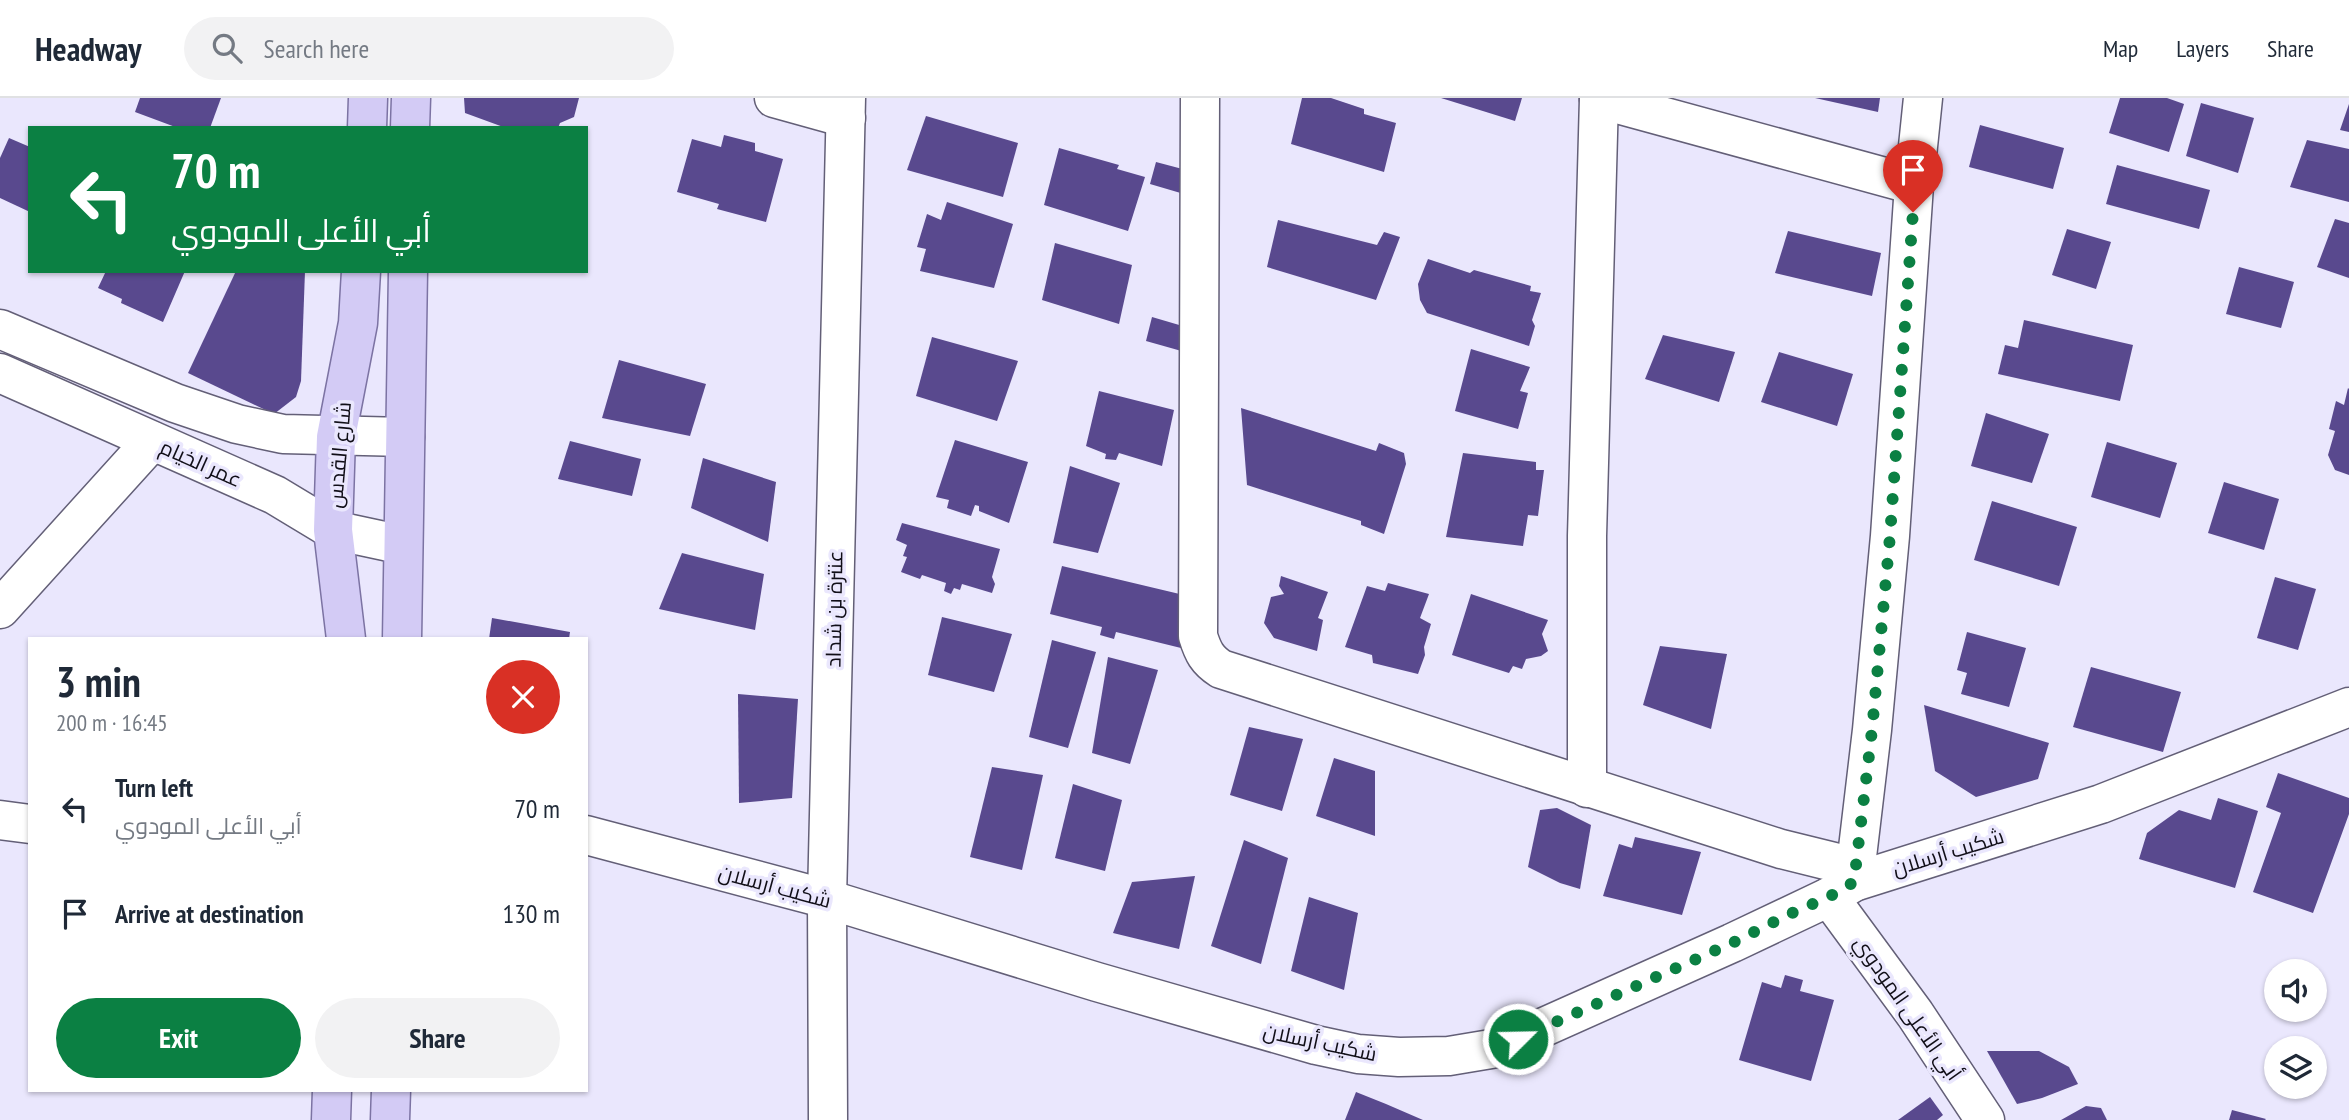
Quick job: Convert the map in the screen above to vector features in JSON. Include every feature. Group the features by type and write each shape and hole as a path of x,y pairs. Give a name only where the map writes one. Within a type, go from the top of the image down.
{"main road":[{"path":"367,126 368,98"},
{"path":"410,126 411,98"},
{"name":"شارع القدس","path":"346,637 333,530 336,437 358,323 360,273"},
{"path":"402,637 408,273"},
{"path":"331,1120 332,1092"},
{"path":"390,1120 391,1092"}],"street":[{"path":"774,98 846,108"},
{"path":"1200,98 1198,636 1203,652 1210,662 1222,669 1781,849 1845,882 1872,730 1889,550 1914,185 1923,98"},
{"path":"1587,788 1588,523 1599,98 1914,185"},
{"name":"عنترة بن شداد","path":"828,1120 827,900 846,108"},
{"path":"0,330 205,415 237,424 283,434 405,437"},
{"name":"عمر الخيام","path":"0,373 275,495 333,530 403,545"},
{"path":"0,609 152,441"},
{"name":"شكيب أرسلان","path":"588,836 827,900 1317,1045 1358,1054 1449,1056 1497,1048 1560,1021 1845,882 2101,804 2347,712"},
{"path":"0,820 28,824"},
{"name":"أبي الأعلى المودوي","path":"1845,882 1915,1014 1984,1120"}],"building":[{"path":"140,98 221,98 211,126 173,126 135,112"},
{"path":"464,98 579,98 574,117 559,126 501,126 465,113"},
{"path":"1302,98 1331,98 1364,109 1364,114 1396,123 1384,172 1291,144"},
{"path":"1441,98 1522,98 1515,121"},
{"path":"1815,98 1880,98 1878,112"},
{"path":"2120,98 2167,98 2184,104 2169,152 2109,133"},
{"path":"2201,103 2254,118 2238,173 2186,156"},
{"path":"2349,104 2349,132 2340,130"},
{"path":"926,116 1018,143 1003,197 907,170"},
{"path":"1980,125 2064,148 2053,189 1969,167"},
{"path":"724,135 755,143 755,151 783,159 766,222 717,209 719,204 677,192 692,139 721,147"},
{"path":"9,138 28,146 28,211 0,198 0,158"},
{"path":"2307,140 2349,149 2349,202 2290,187"},
{"path":"1059,148 1119,165 1117,169 1145,177 1128,231 1044,205"},
{"path":"1156,162 1190,171 1184,194 1150,184"},
{"path":"2117,165 2210,190 2199,229 2106,204"},
{"path":"947,202 1013,224 994,288 920,271 926,249 917,247 927,214 941,220"},
{"path":"2335,219 2349,223 2349,278 2317,267"},
{"path":"1278,220 1377,245 1384,232 1400,237 1376,300 1267,267"},
{"path":"2067,229 2111,242 2096,289 2052,275"},
{"path":"1788,231 1881,253 1872,296 1775,273"},
{"path":"1055,243 1132,265 1119,324 1042,300"},
{"path":"1428,259 1470,273 1474,270 1531,286 1530,291 1541,293 1532,320 1535,326 1529,346 1427,313 1420,300 1418,284"},
{"path":"2239,267 2294,282 2281,328 2226,314"},
{"path":"105,273 184,273 163,322 121,303 122,299 98,288"},
{"path":"235,273 305,273 301,381 296,397 274,414 188,373"},
{"path":"1152,317 1186,327 1185,352 1146,341"},
{"path":"2024,320 2133,345 2120,401 1998,374 2005,345 2018,348"},
{"path":"1663,335 1735,352 1719,402 1645,379"},
{"path":"932,337 1018,361 997,421 916,396"},
{"path":"1471,349 1530,367 1520,391 1528,393 1518,429 1455,411"},
{"path":"1779,352 1853,374 1837,426 1761,402"},
{"path":"619,360 706,384 690,436 602,418"},
{"path":"2348,388 2349,475 2335,470 2328,455 2335,431 2329,429 2336,401 2344,405"},
{"path":"1099,391 1174,410 1162,466 1119,453 1116,460 1105,459 1106,454 1086,446"},
{"path":"1241,408 1376,451 1379,443 1404,453 1406,464 1384,534 1361,525 1361,521 1247,485"},
{"path":"1986,413 2049,434 2032,483 1971,466"},
{"path":"955,440 1028,462 1009,523 979,511 979,506 975,505 971,516 947,508 949,500 936,497"},
{"path":"570,441 641,459 632,496 558,479"},
{"path":"2107,442 2177,463 2160,518 2091,497"},
{"path":"1463,453 1536,462 1536,470 1544,470 1538,516 1528,515 1523,546 1446,537"},
{"path":"703,458 776,482 768,542 691,508"},
{"path":"1070,466 1120,483 1098,553 1053,543"},
{"path":"2224,482 2279,499 2264,550 2208,533"},
{"path":"1992,501 2077,527 2059,586 1974,560"},
{"path":"902,523 1000,549 992,577 995,584 992,593 962,584 960,590 954,588 951,594 944,591 946,583 922,575 920,579 901,572 907,557 903,556 907,545 896,540"},
{"path":"682,553 764,574 755,630 659,609"},
{"path":"1062,566 1188,596 1187,622 1181,648 1116,632 1114,639 1100,635 1102,627 1050,614"},
{"path":"1281,576 1328,592 1318,618 1323,620 1317,651 1274,638 1264,623 1271,597 1284,594 1279,586"},
{"path":"2275,577 2316,589 2298,650 2257,638"},
{"path":"1388,583 1429,594 1420,618 1431,624 1418,674 1373,663 1372,655 1345,647 1367,586 1385,591"},
{"path":"1471,594 1548,620 1542,634 1548,651 1541,656 1526,659 1522,669 1513,666 1509,673 1452,655"},
{"path":"942,617 1012,634 994,692 928,675"},
{"path":"492,618 570,632 569,637 489,637"},
{"path":"1967,632 2026,648 2009,707 1961,694 1967,673 1957,670"},
{"path":"1052,640 1096,652 1068,748 1029,737"},
{"path":"1660,646 1727,654 1711,729 1643,705"},
{"path":"1108,657 1158,670 1130,764 1092,753"},
{"path":"2091,667 2181,692 2163,752 2073,727"},
{"path":"738,694 798,699 792,798 739,803"},
{"path":"1924,705 2049,743 2038,779 1976,797 1935,771"},
{"path":"1249,727 1303,739 1282,811 1230,795"},
{"path":"1334,758 1375,771 1375,836 1316,816"},
{"path":"992,767 1043,775 1022,870 970,857"},
{"path":"2278,773 2349,798 2349,814 2313,913 2253,892 2281,813 2266,807"},
{"path":"1073,784 1122,800 1105,871 1055,858"},
{"path":"2218,798 2258,811 2235,888 2139,859 2147,833 2179,810 2211,820"},
{"path":"1557,808 1591,825 1580,889 1560,883 1528,867 1540,810"},
{"path":"1635,837 1701,852 1682,915 1603,896 1619,844 1632,848"},
{"path":"1244,840 1288,858 1261,964 1211,946"},
{"path":"1195,876 1179,949 1113,933 1132,882"},
{"path":"1309,897 1358,913 1344,990 1291,971"},
{"path":"1785,975 1803,980 1800,991 1834,1000 1811,1081 1739,1060 1762,982 1781,988"},
{"path":"1987,1051 2039,1051 2069,1067 2078,1084 2017,1104"},
{"path":"1356,1092 1386,1104 1423,1120 1345,1120"},
{"path":"1930,1097 1943,1115 1937,1120 1898,1120"},
{"path":"2086,1106 2101,1108 2107,1120 2061,1120"},
{"path":"2232,1110 2266,1119 2229,1120"}],"route":[{"path":"1518,1039 1732,943 1829,897 1854,882 1872,730 1890,536 1913,212"}]}
